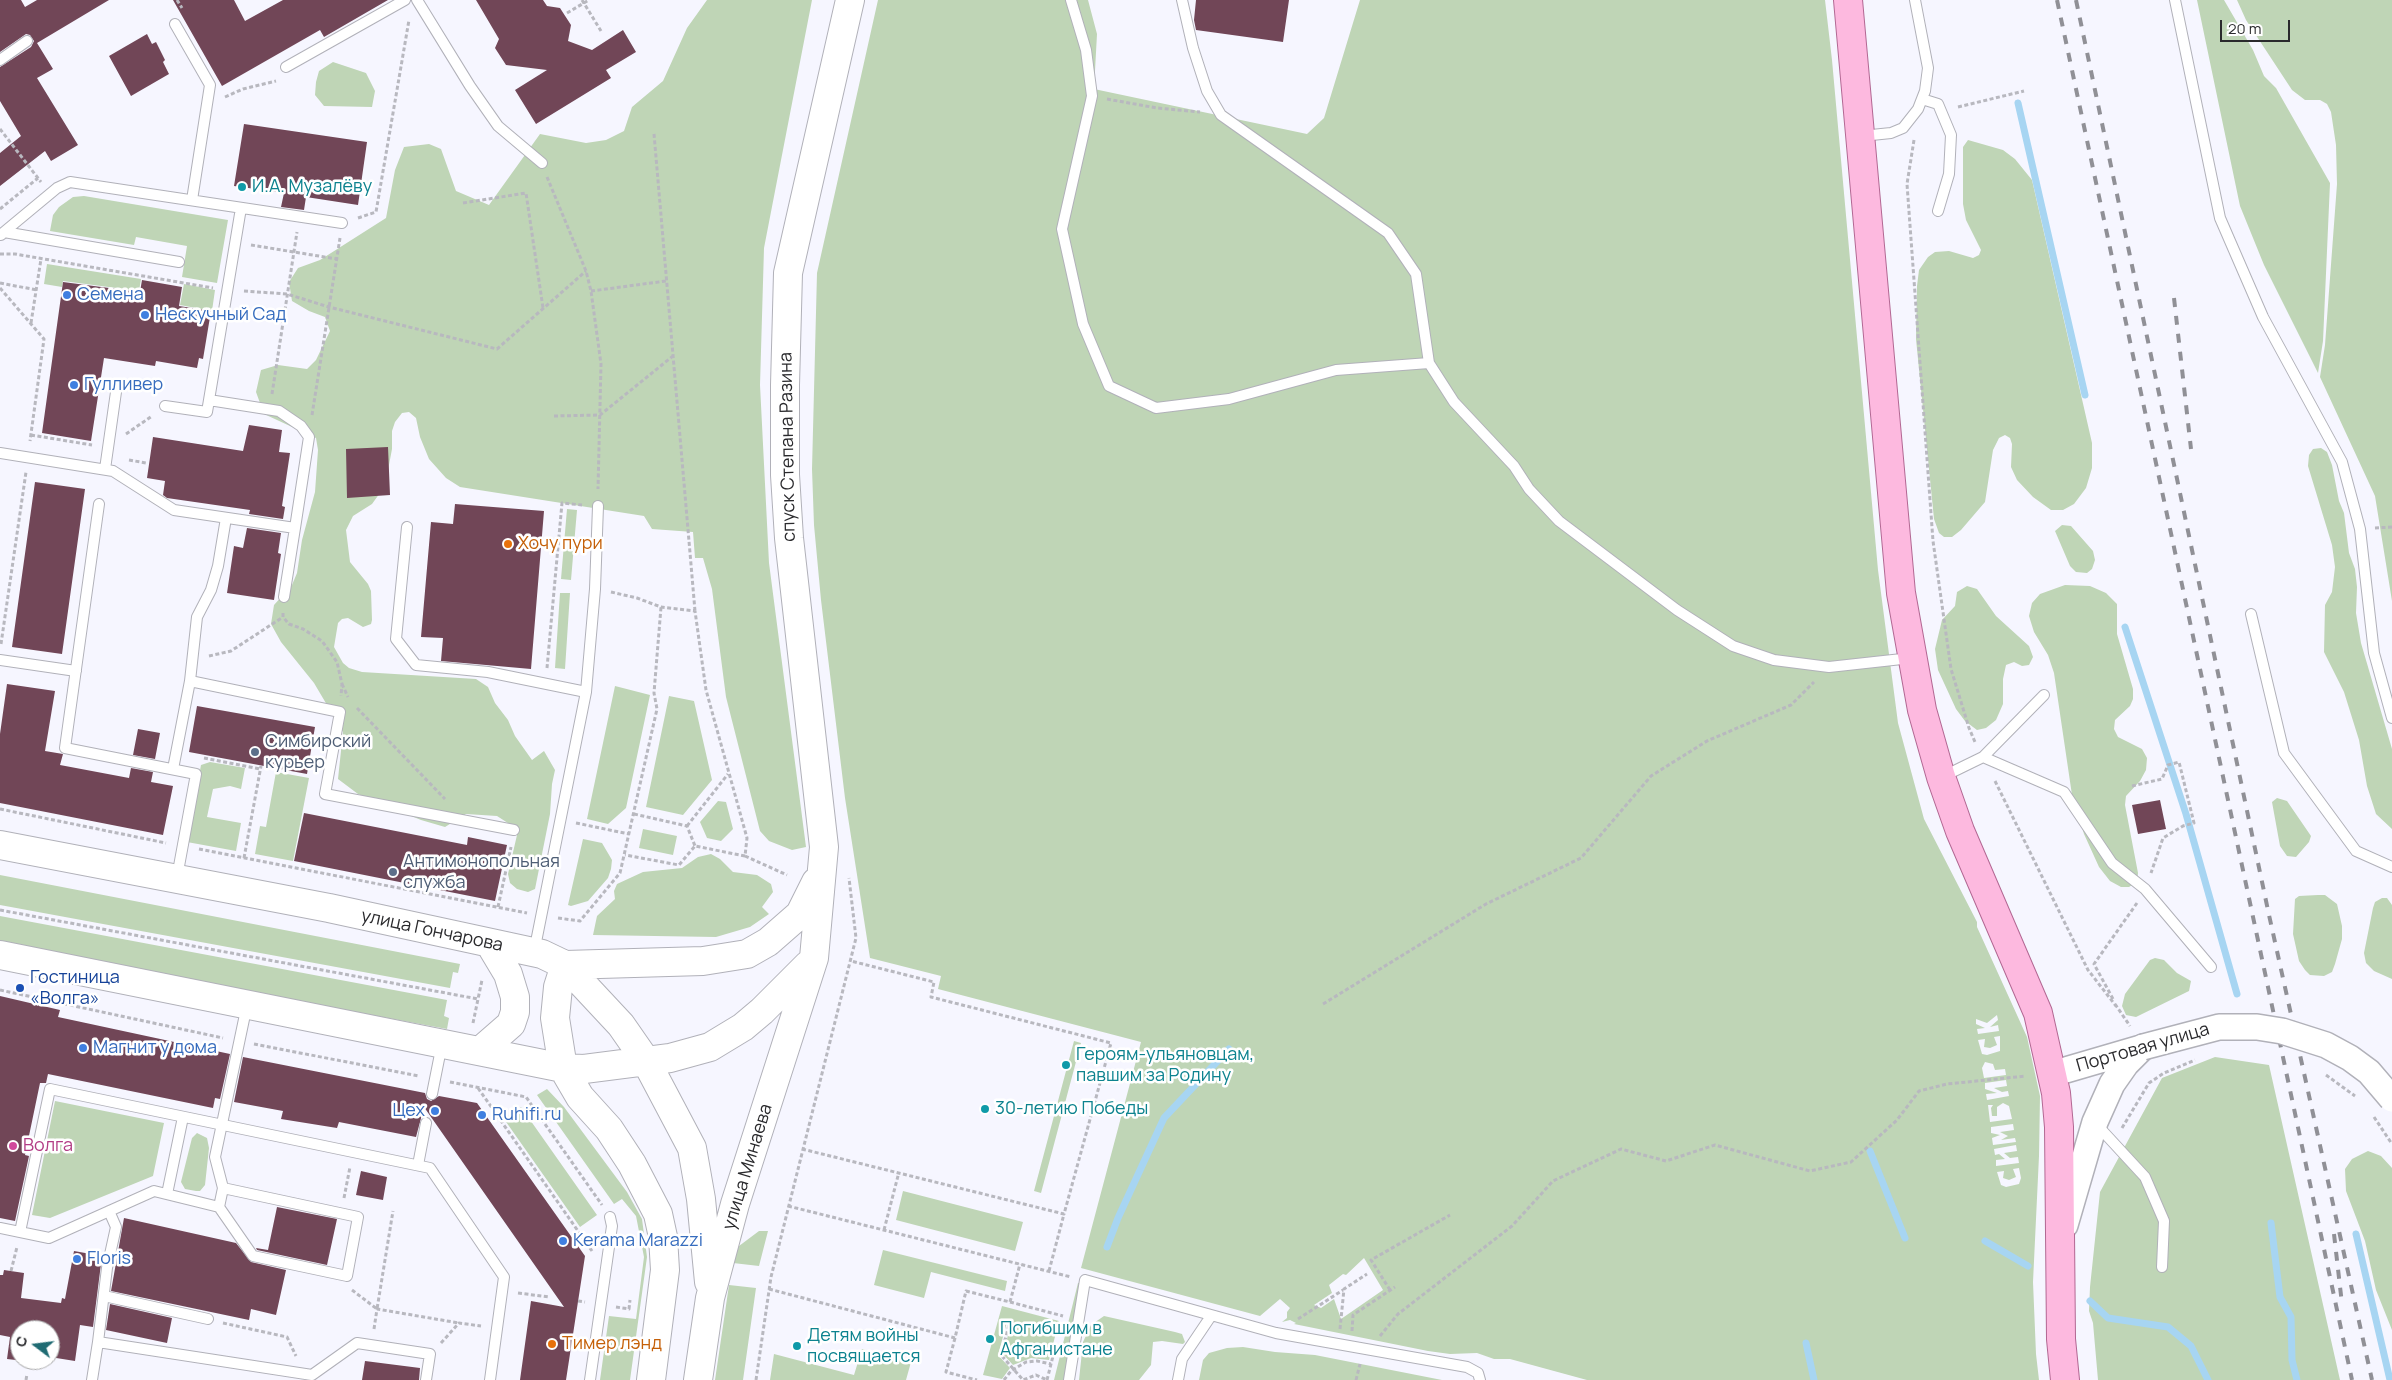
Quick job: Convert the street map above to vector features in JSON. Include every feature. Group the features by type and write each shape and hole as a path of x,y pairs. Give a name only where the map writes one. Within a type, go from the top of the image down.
{"main road":[{"name":"спуск Степана Разина","path":"814,958 836,868 823,826 789,538 785,476 788,273 850,0"},
{"path":"1848,0 1901,594 1922,710 1941,777 1960,831 2038,1012 2052,1074 2059,1127 2061,1339 2065,1380"},
{"name":"улица Гончарова","path":"0,845 177,878 534,953 565,965 702,961 747,954 768,942 800,914 836,868"},
{"path":"0,955 442,1043 476,1038 511,1024 515,1012 515,998 511,981 490,944"},
{"path":"476,1038 562,1068 584,1069 620,1066 670,1058 710,1047 743,1027 762,1011 814,958"},
{"name":"улица Минаева","path":"698,1380 710,1298 735,1204 814,958"},
{"path":"651,1380 660,1314 665,1254 658,1214 632,1164 609,1130 580,1097 562,1068 555,1018 558,987 565,965 621,1025 646,1061 692,1148 701,1199 710,1298"}],"street":[{"name":"Портовая улица","path":"2052,1074 2219,1027 2257,1027 2282,1031 2326,1045 2350,1058 2369,1072 2392,1099"},
{"path":"2060,1246 2095,1122 2112,1084 2126,1064 2143,1047"}],"lane":[{"path":"286,67 405,0"},
{"path":"417,0 470,86 498,126 542,163"},
{"path":"1071,0 1086,50 1092,96 1062,229 1083,324 1109,386 1156,408 1229,399 1336,370 1429,364"},
{"path":"1182,0 1193,48 1206,91 1221,114 1388,233 1416,274 1429,364 1454,402 1514,466 1529,489 1559,521 1677,610 1733,646 1774,660 1829,667 1912,658"},
{"path":"1859,136 1891,133 1903,128 1912,119 1922,99 1928,68 1915,0"},
{"path":"2175,0 2220,218 2263,317 2342,462 2360,529 2374,653 2392,718"},
{"path":"175,24 210,85 192,200"},
{"path":"0,60 27,41"},
{"path":"1922,99 1938,104 1951,135 1949,174 1938,211"},
{"path":"2,234 57,188 70,182 342,223"},
{"path":"165,406 207,412 241,208"},
{"path":"2,234 45,239 179,262"},
{"path":"105,469 116,392"},
{"path":"209,400 269,410 288,416 301,426 309,437 284,597"},
{"path":"0,452 113,471 174,510 295,528"},
{"path":"99,504 65,748 196,774 177,878"},
{"path":"534,953 586,692 596,589 598,506"},
{"path":"173,769 190,682 197,617 211,590 218,566 226,518"},
{"path":"407,527 396,639 416,666 488,672 586,692"},
{"path":"2251,614 2284,753 2356,851 2392,867"},
{"path":"0,660 76,671"},
{"path":"190,682 340,712 325,794 514,830"},
{"path":"1941,777 1983,757 2044,695"},
{"path":"1983,757 2064,792 2112,863 2145,889 2211,968"},
{"path":"219,1207 223,1188 215,1157 247,1004"},
{"path":"432,1094 442,1043"},
{"path":"20,1232 50,1088 430,1168 504,1277 490,1380"},
{"path":"166,1194 183,1116"},
{"path":"2095,1122 2145,1176 2164,1221 2162,1267"},
{"path":"418,1165 426,1123"},
{"path":"0,1228 49,1238 154,1191 219,1207 253,1256 347,1276 358,1217 223,1188"},
{"path":"92,1380 107,1268 116,1227 109,1211"},
{"path":"590,1380 612,1226 610,1217"},
{"path":"1070,1380 1084,1280 1276,1333 1466,1367 1479,1376"},
{"path":"104,1296 208,1319"},
{"path":"1178,1380 1182,1359 1211,1316"},
{"path":"98,1342 312,1375 357,1343 430,1354 426,1380"}],"path":[{"path":"567,13 589,0"},
{"path":"583,2 601,31"},
{"path":"309,437 342,223 376,212 410,18"},
{"path":"225,97 243,89"},
{"path":"1967,104 2022,91"},
{"path":"1092,96 1157,108 1221,114"},
{"path":"1912,119 1915,143 1907,184 1933,541 1951,669 1969,728 2088,970 2127,1023 2139,1034 2143,1047"},
{"path":"0,129 38,178 0,209"},
{"path":"654,134 695,611 706,690 746,838 745,856"},
{"path":"542,163 586,271 591,291 601,364 598,506 562,503 546,684"},
{"path":"463,203 526,193 543,309"},
{"path":"269,410 300,217"},
{"path":"31,323 45,239"},
{"path":"235,243 337,258"},
{"path":"0,254 15,254 212,287"},
{"path":"227,290 287,294 497,349 586,271"},
{"path":"591,291 666,281"},
{"path":"0,283 37,290"},
{"path":"554,416 600,415 673,356"},
{"path":"31,435 108,447 165,406"},
{"path":"133,461 146,463"},
{"path":"629,596 661,607 695,611"},
{"path":"284,597 283,617 289,624 303,629 322,641 337,662 342,684 350,702 466,821"},
{"path":"542,916 580,921 620,873 656,709 654,693 661,607"},
{"path":"190,668 210,656 231,651 283,617"},
{"path":"1323,1004 1486,904 1581,858 1651,776 1706,741 1791,705 1829,667"},
{"path":"340,712 342,684"},
{"path":"176,753 261,767 244,858"},
{"path":"2116,1006 2094,964 2143,895 2163,838 2185,825 2194,823 2179,762 2169,764 2162,779 2132,786"},
{"path":"687,826 728,774"},
{"path":"0,810 508,909"},
{"path":"634,814 687,826"},
{"path":"562,820 630,834"},
{"path":"687,826 695,846"},
{"path":"498,907 514,830"},
{"path":"695,846 745,856 787,875"},
{"path":"625,854 679,865 695,846"},
{"path":"756,1380 771,1277 856,938 836,868"},
{"path":"0,910 478,999"},
{"path":"851,961 934,982 931,996 1111,1043 1049,1272"},
{"path":"476,1038 478,999 484,975"},
{"path":"0,990 239,1041 526,1097 610,1217"},
{"path":"2115,1145 2128,1116 2149,1083 2164,1073 2197,1059"},
{"path":"2319,1071 2357,1097"},
{"path":"1368,1350 1398,1314 1512,1226 1553,1181 1621,1149 1666,1161 1715,1145 1810,1171 1851,1162 1897,1120 1919,1092 1947,1084 2052,1074"},
{"path":"478,1088 606,1271"},
{"path":"2372,1115 2392,1144"},
{"path":"802,1149 1064,1214"},
{"path":"342,1207 353,1152"},
{"path":"884,1230 898,1172"},
{"path":"788,1206 1084,1280"},
{"path":"372,1345 393,1210"},
{"path":"1390,1290 1371,1260 1450,1215"},
{"path":"11,1271 18,1245"},
{"path":"1010,1302 1020,1264"},
{"path":"1276,1333 1367,1274"},
{"path":"1350,1346 1353,1314 1394,1287"},
{"path":"769,1289 955,1338"},
{"path":"1339,1344 1344,1289"},
{"path":"502,1290 549,1297"},
{"path":"977,1380 946,1372 966,1291 1063,1316"},
{"path":"377,1310 497,1328"},
{"path":"208,1319 287,1337"},
{"path":"430,1354 458,1323"},
{"path":"1004,1380 1013,1369 1020,1364 1032,1361 1051,1364 1047,1380 1036,1376 1023,1380 1013,1369 1001,1355 1009,1325"},
{"path":"26,1380 27,1374"}],"green space":[{"path":"707,0 812,0 764,248 760,385 769,563 806,847 792,850 769,841 760,831 726,697 712,589 703,558 695,558 693,532 652,529 644,516 460,487 446,478 429,459 420,437 416,418 409,412 402,413 395,422 392,431 392,449 385,486 372,504 353,516 346,530 350,562 368,584 371,591 371,624 363,627 348,618 342,619 338,623 334,647 343,663 349,668 362,672 476,679 488,687 495,703 508,720 515,736 532,760 544,751 555,770 550,814 535,889 528,892 517,889 510,883 508,874 517,835 511,825 497,816 466,814 445,827 421,820 358,794 338,779 343,732 314,683 281,642 271,624 274,605 292,585 297,573 302,540 315,492 318,450 316,438 264,414 256,392 261,370 278,365 307,369 316,360 330,331 325,317 309,311 292,301 289,282 298,268 320,260 386,218 395,170 404,147 429,144 441,149 456,191 489,205 540,134 586,143 606,140 624,131 632,107 663,81 687,28"},
{"path":"878,0 1088,0 1097,34 1094,89 1307,134 1324,118 1360,0 1825,0 1878,570 1898,723 1924,819 1977,922 1977,927 2027,1037 2040,1096 2033,1282 2039,1380 1587,1380 1510,1359 1494,1359 1477,1353 1450,1354 1428,1351 1294,1324 1296,1323 1290,1320 1282,1322 1287,1318 1287,1312 1290,1308 1280,1299 1260,1316 1081,1268 1141,1042 938,989 941,976 870,958 845,798 821,600 814,525 812,469 817,273","holes":["1997,1015 1998,1020 1990,1027 1998,1025 1999,1031 1978,1034 1977,1029 1985,1028 1976,1024 1976,1019 1987,1023","2000,1036 2000,1051 1987,1055 1982,1054 1978,1040 1985,1039 1984,1047 1990,1048 1997,1045 1994,1037","1985,1062 1993,1064 1995,1070 2005,1069 2006,1075 1984,1078 1982,1068","2006,1080 2007,1086 1994,1088 2002,1092 2008,1091 2009,1096 1987,1100 1986,1094 1997,1093 1985,1089 1985,1083","2003,1103 2009,1106 2012,1119 1990,1122 1988,1105 1993,1105 1991,1108 1992,1116 1997,1116 1997,1107","2013,1124 2014,1130 2000,1132 2008,1136 2001,1140 2015,1138 2016,1142 1993,1145 1992,1138 2000,1135 1991,1133 1991,1127","2016,1145 2017,1151 2004,1153 2010,1158 2018,1157 2019,1163 1996,1166 1996,1160 2005,1159 1999,1154 1995,1155 1994,1149","2019,1168 2021,1178 2019,1184 2006,1187 2001,1185 1997,1172 2004,1171 2003,1178 2009,1180 2016,1177 2013,1169","1364,1258 1383,1290 1341,1319 1334,1299 1321,1308 1314,1305 1332,1293 1329,1285 1343,1274 1346,1275"]},
{"path":"2197,0 2224,0 2253,50 2264,76 2276,88 2330,183 2323,341 2318,373 2264,265 2240,206"},
{"path":"2237,0 2392,0 2392,601 2375,496 2320,377 2325,345 2337,184 2336,145 2331,112 2327,104 2320,100 2305,100 2292,90 2246,20"},
{"path":"333,62 366,73 375,91 372,107 324,106 315,95 316,82 319,71"},
{"path":"1968,140 2003,150 2015,159 2032,180 2092,443 2092,468 2086,488 2074,504 2063,510 2051,510 2033,497 2017,480 2011,467 2012,444 2010,438 2005,435 1999,438 1993,450 1985,502 1961,530 1952,537 1944,537 1939,533 1934,519 1916,339 1917,286 1919,270 1928,257 1935,252 1949,251 1973,258 1979,255 1981,250 1966,220 1963,204 1963,147"},
{"path":"84,196 228,220 217,283 182,277 187,246 136,237 134,245 50,231 53,215 59,207 73,197"},
{"path":"47,264 141,279 139,291 63,281 62,287 44,284"},
{"path":"184,284 215,290 212,311 180,305"},
{"path":"2321,448 2327,452 2332,465 2339,501 2344,513 2349,553 2355,569 2357,587 2356,613 2361,643 2392,749 2392,829 2376,814 2367,786 2359,740 2344,692 2324,652 2325,605 2332,592 2335,567 2332,545 2308,466 2309,455 2313,449"},
{"path":"567,509 577,510 571,580 561,579"},
{"path":"2062,525 2071,526 2093,551 2095,560 2092,569 2087,573 2076,572 2070,566 2055,531"},
{"path":"2065,585 2090,586 2106,593 2117,604 2117,634 2133,689 2133,699 2130,706 2115,720 2114,729 2118,737 2142,749 2147,758 2146,770 2140,781 2126,796 2125,805 2138,873 2137,882 2129,887 2121,887 2110,881 2099,867 2084,834 2072,795 2054,673 2048,655 2034,632 2029,616 2032,603 2040,594"},
{"path":"1967,586 1977,589 1996,616 2029,646 2033,657 2029,665 2022,666 2014,662 2006,665 2003,679 2003,704 1996,720 1986,728 1977,730 1965,721 1956,709 1938,670 1935,649 1942,620 1955,606 1957,592"},
{"path":"560,593 570,593 565,669 555,668"},
{"path":"615,686 650,695 626,808 608,824 587,819"},
{"path":"669,696 694,701 712,780 683,815 646,807"},
{"path":"210,762 245,768 241,789 230,786 213,789 207,817 241,823 236,851 187,842 201,765"},
{"path":"276,772 309,778 293,861 255,854 260,826 266,827"},
{"path":"2277,798 2287,801 2311,836 2309,842 2296,857 2287,856 2280,846 2272,802"},
{"path":"718,801 726,802 733,829 721,841 707,838 700,822"},
{"path":"643,829 677,836 673,855 639,848"},
{"path":"583,839 602,843 612,860 611,869 608,878 588,901 571,906 568,905"},
{"path":"711,854 720,859 733,872 757,875 771,884 773,892 762,907 769,914 750,927 716,937 593,935 597,916 615,899 614,891 617,884 643,872 682,868 698,857"},
{"path":"0,875 460,964 458,973 453,972 450,988 0,905"},
{"path":"2325,895 2337,904 2342,926 2342,939 2332,972 2324,976 2310,975 2299,961 2293,934 2295,899 2299,896"},
{"path":"2382,898 2387,898 2392,905 2392,979 2374,971 2366,963 2364,953 2373,908 2375,902"},
{"path":"0,916 447,1000 444,1016 449,1018 447,1029 0,946"},
{"path":"2155,958 2164,960 2177,973 2191,981 2189,991 2136,1017 2126,1015 2122,1006 2125,994 2150,960"},
{"path":"1074,1041 1081,1043 1041,1193 1034,1191"},
{"path":"2215,1057 2269,1065 2340,1380 2098,1380 2093,1323 2089,1311 2100,1192 2162,1078"},
{"path":"547,1089 564,1107 627,1192 642,1219 647,1257 630,1380 600,1380 609,1316 636,1319 644,1257 636,1216 622,1199 614,1204 537,1095"},
{"path":"55,1101 164,1123 153,1176 50,1218 32,1215"},
{"path":"521,1107 597,1215 580,1227 504,1119"},
{"path":"197,1133 207,1138 209,1148 205,1185 200,1191 185,1189 181,1182 192,1138"},
{"path":"2368,1151 2381,1156 2392,1168 2392,1330 2376,1290 2365,1241 2346,1191 2345,1169 2352,1159"},
{"path":"903,1191 1023,1222 1015,1251 896,1220"},
{"path":"759,1231 768,1231 759,1266 733,1263 739,1246"},
{"path":"883,1250 1007,1281 1005,1291 931,1272 924,1298 874,1285"},
{"path":"1078,1283 1080,1283 1064,1380 1054,1380"},
{"path":"729,1285 756,1288 743,1380 715,1380"},
{"path":"1002,1306 1059,1321 1049,1360 1031,1358 1013,1365 1003,1354 1011,1324 1007,1322 998,1355 1010,1368 1002,1379 983,1375"},
{"path":"1104,1316 1182,1334 1185,1342 1183,1344 1162,1341 1153,1342 1151,1365 1139,1380 1079,1380 1083,1342 1091,1325"},
{"path":"1243,1347 1315,1355 1442,1380 1199,1380 1203,1360 1209,1353 1227,1348"},
{"path":"862,1349 911,1362 906,1380 770,1380 774,1354 854,1375"}],"building":[{"path":"0,0 21,0 25,7 37,0 109,0 37,43 53,69 37,78 78,145 51,161 45,151 0,186 0,153 21,136 0,101 0,67 31,47 34,41 30,35 26,34 0,52"},
{"path":"173,0 234,0 245,21 283,0 388,0 324,37 320,30 222,86"},
{"path":"476,0 543,0 547,6 560,8 571,25 568,41 592,50 623,30 636,52 606,70 611,78 536,124 515,90 547,70 506,65 495,48 499,39"},
{"path":"1196,0 1289,0 1283,42 1196,30 1194,20"},
{"path":"147,34 152,44 156,42 165,60 163,62 169,74 131,96 109,56"},
{"path":"244,124 367,142 358,205 306,197 304,210 281,207 284,193 234,186"},
{"path":"142,280 182,287 179,306 211,311 203,359 199,358 197,368 156,361 155,366 104,358 91,441 42,433 63,282 140,292"},
{"path":"249,425 282,430 279,452 290,453 282,506 285,507 283,519 249,514 250,510 167,498 163,495 165,481 147,478 153,437 243,451"},
{"path":"388,447 390,495 347,498 346,449"},
{"path":"35,482 85,489 62,654 12,647"},
{"path":"455,504 544,511 531,669 441,661 443,638 421,637 431,522 453,524"},
{"path":"247,528 281,533 278,553 281,554 274,600 227,593 234,546 243,548"},
{"path":"7,684 55,691 45,751 63,754 60,765 129,778 131,768 153,772 151,782 173,786 163,835 0,803 0,734"},
{"path":"197,706 315,727 307,774 189,752"},
{"path":"138,729 160,733 155,759 133,755"},
{"path":"2160,800 2166,829 2138,834 2132,805"},
{"path":"304,813 467,845 468,837 507,845 495,901 294,861"},
{"name":"Волга","path":"0,996 60,1010 58,1017 230,1054 220,1099 215,1098 213,1108 48,1074 46,1083 40,1083 25,1155 29,1156 15,1221 0,1218"},
{"path":"243,1057 425,1093 427,1099 431,1101 439,1096 477,1103 585,1256 566,1380 520,1380 531,1301 564,1307 424,1107 416,1137 339,1122 337,1128 281,1119 283,1111 234,1102"},
{"path":"361,1171 387,1177 383,1200 356,1195"},
{"path":"277,1207 337,1219 327,1265 257,1250 256,1248 268,1250"},
{"path":"124,1218 236,1243 251,1262 286,1270 276,1315 251,1309 249,1320 111,1291"},
{"path":"74,1251 102,1256 93,1327 80,1325 75,1361 60,1359 60,1320 10,1320 10,1337 0,1335 0,1275 3,1275 4,1270 24,1273 21,1298 61,1303 62,1298 65,1299"},
{"path":"110,1304 172,1318 167,1343 106,1330"},
{"path":"10,1337 10,1359 7,1359"},
{"path":"365,1361 420,1368 419,1380 362,1380"}],"waterway":[{"path":"2018,103 2085,395"},
{"path":"2125,627 2186,814 2237,994"},
{"path":"1107,1247 1118,1218 1164,1118 1229,1049"},
{"path":"1870,1151 1905,1238"},
{"path":"2271,1223 2280,1297 2291,1317 2292,1360 2297,1380"},
{"path":"2356,1234 2390,1380"},
{"path":"1985,1241 2028,1266"},
{"path":"2090,1301 2108,1318 2168,1327 2191,1346 2208,1380"},
{"path":"1806,1343 1814,1380"}],"railway":[{"path":"2057,0 2352,1380"},
{"path":"2076,0 2269,915 2372,1380"},
{"path":"2174,298 2191,449"},
{"path":"2334,1234 2342,1304"}],"place":[{"name":"И.А. Музалёву","path":"242,187"},
{"name":"Семена","path":"67,295"},
{"name":"Нескучный Сад","path":"145,315"},
{"name":"Гулливер","path":"74,385"},
{"name":"Хочу пури","path":"508,544"},
{"name":"Симбирский курьер","path":"255,752"},
{"name":"Антимонопольная служба","path":"393,872"},
{"name":"Гостиница «Волга»","path":"20,988"},
{"name":"Магнит у дома","path":"83,1048"},
{"name":"Героям-ульяновцам, павшим за Родину","path":"1066,1065"},
{"name":"30-летию Победы","path":"985,1109"},
{"name":"Цех","path":"435,1111"},
{"name":"Ruhifi.ru","path":"482,1115"},
{"name":"Волга","path":"13,1146"},
{"name":"Kerama Marazzi","path":"563,1241"},
{"name":"Floris","path":"77,1259"},
{"name":"Погибшим в Афганистане","path":"990,1339"},
{"name":"Тимер лэнд","path":"552,1344"},
{"name":"Детям войны посвящается","path":"797,1346"}]}
